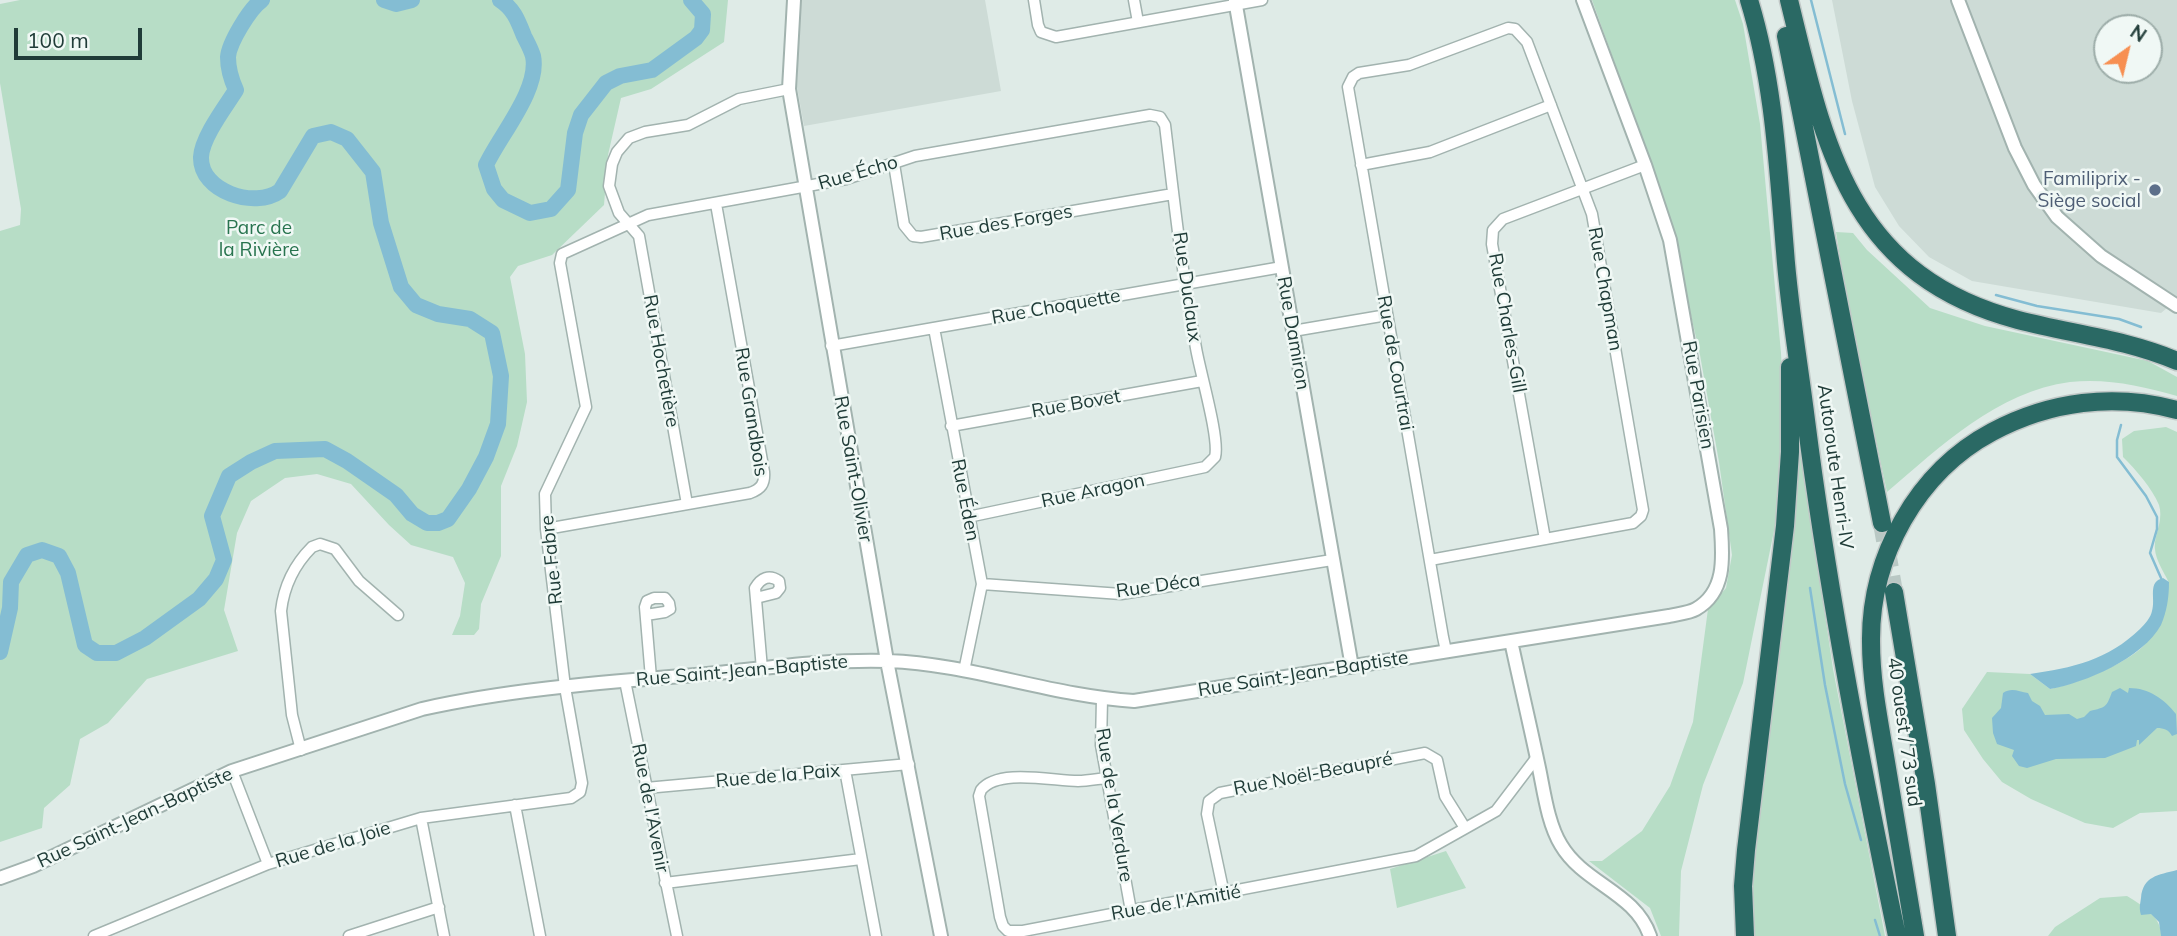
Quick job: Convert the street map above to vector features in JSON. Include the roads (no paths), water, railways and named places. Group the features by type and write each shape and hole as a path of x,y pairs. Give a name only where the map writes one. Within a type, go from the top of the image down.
{"highway":[{"name":"Autoroute Henri-IV","path":"1749,0 1765,74 1779,175 1785,255 1821,527 1860,756 1898,936"},
{"name":"Autoroute Henri-IV","path":"1778,0 1882,523"},
{"path":"1789,0 1820,123 1833,159 1854,201 1895,253 1933,282 1981,308 2018,320 2131,344 2177,361"},
{"path":"1745,936 1743,886 1746,850 1788,482 1791,372 1785,255"},
{"name":"40 ouest / 73 sud","path":"1915,936 1877,709 1871,642 1877,582 1894,537 1905,516 1931,481 1966,448 2010,422 2060,405 2095,401 2154,404 2177,410"},
{"path":"1894,592 1926,784 1947,936"}],"street":[{"name":"Rue Saint-Olivier","path":"794,0 789,89 887,661 941,936"},
{"path":"1034,0 1041,32 1055,37 1235,2 1262,0"},
{"path":"1134,0 1138,22"},
{"name":"Rue Parisien","path":"1511,641 1670,616 1696,609 1712,593 1720,579 1723,563 1721,528 1670,240 1583,0"},
{"path":"1958,0 2015,148 2034,185 2057,216 2101,257 2176,302"},
{"name":"Rue Damiron","path":"1235,2 1353,667"},
{"name":"Rue Chapman","path":"1353,77 1359,73 1420,62 1508,28 1516,29 1527,42 1594,225 1643,510 1633,523 1430,560"},
{"name":"Rue de Courtrai","path":"1353,77 1348,88 1446,651"},
{"name":"Rue Hochetière","path":"687,504 639,236 619,213 609,186 611,164 629,138 645,132 688,125 739,99 789,89"},
{"path":"1361,164 1430,152 1550,105"},
{"name":"Rue Écho","path":"562,254 648,215 846,179 915,156 1150,115 1160,117"},
{"name":"Rue Duclaux","path":"1160,117 1165,125 1184,285 1217,444 1215,457"},
{"name":"Rue des Forges","path":"894,164 904,225 913,236 921,237 1173,194"},
{"name":"Rue Charles-Gill","path":"1545,539 1492,236 1497,223 1503,219 1645,165"},
{"name":"Rue Grandbois","path":"547,529 750,493 757,491 764,480 716,204"},
{"name":"Rue Fabre","path":"562,254 560,263 586,407 545,494 565,687 582,783 580,792"},
{"name":"Rue Choquette","path":"831,346 1282,267"},
{"path":"1293,331 1387,315"},
{"name":"Rue Éden","path":"934,328 982,583 964,671"},
{"name":"Rue Bovet","path":"951,426 1202,381"},
{"name":"Rue Aragon","path":"968,517 1205,467 1215,457"},
{"path":"301,750 292,715 281,611 283,595 294,568 312,547 328,545 335,549 359,581 398,615"},
{"name":"Rue Déca","path":"982,583 1121,594 1332,560"},
{"path":"756,598 762,669"},
{"path":"646,615 651,678"},
{"path":"1511,641 1557,838 1579,868 1631,905 1646,923 1650,936"},
{"name":"Rue Saint-Jean-Baptiste","path":"0,878 33,866 232,771 422,709 453,702 651,678 887,661 964,671 1102,699 1134,701 1511,641"},
{"name":"Rue de l'Avenir","path":"625,681 677,936"},
{"name":"Rue de la Verdure","path":"1102,699 1100,726 1106,778 1132,911"},
{"name":"Rue Noël-Beaupré","path":"1224,894 1207,814 1209,802 1220,793 1425,753 1437,760 1445,796 1465,828"},
{"name":"Rue de l'Amitié","path":"1106,778 1080,781 1021,776 991,782 981,790 979,796 1000,917 1008,931 1015,932 1132,911 1416,856 1496,811 1536,757"},
{"name":"Rue de la Paix","path":"646,788 909,764"},
{"path":"845,770 876,936"},
{"path":"232,771 268,864"},
{"name":"Rue de la Joie","path":"94,936 268,864 421,818 571,798 580,792"},
{"path":"515,805 540,936"},
{"path":"421,818 444,936"},
{"path":"665,883 861,859"},
{"path":"349,936 439,906"}],"water":[{"path":"2163,578 2169,582 2169,588 2161,625 2141,648 2096,675 2064,686 2050,689 2030,674 2089,661 2128,640 2149,618 2155,583"},
{"path":"2120,688 2128,693 2129,688 2143,690 2161,699 2176,714 2177,734 2172,736 2166,730 2157,728 2139,745 2137,740 2136,746 2105,758 2056,759 2027,768 2019,766 2012,756 2014,750 1997,744 1992,718 2001,708 2003,693 2006,691 2028,693 2045,715 2069,714 2077,719 2105,706 2112,692"},
{"path":"2177,870 2177,936 2161,936 2159,922 2151,914 2141,915 2142,891 2153,878"}],"waterway":[{"path":"0,652 10,608 11,582 27,555 42,550 59,556 68,573 85,645 97,653 116,653 145,638 199,599 216,579 224,560 212,516 229,476 275,451 325,449 396,495 412,514 427,523 448,519 469,489 486,457 498,424 501,376 492,333 470,319 438,314 416,305 401,287 381,223 373,172 347,139 331,132 313,136 280,191 269,196 257,198 231,194 209,180 203,169 201,157 205,140 236,90 229,70 229,51 246,18 262,0"},
{"path":"384,0 396,4 412,0"},
{"path":"500,0 509,7 517,20 532,53 534,69 525,97 486,165 494,189 503,200 530,213 551,209 568,190 575,133 581,115 606,83 620,76 652,70 696,38 702,30 703,14 691,0"},
{"path":"1811,0 1845,134"},
{"path":"1996,295 2037,306 2119,319 2141,327"},
{"path":"2121,425 2117,440 2117,457 2146,496 2157,517 2157,529 2150,553 2161,578"},
{"path":"1810,588 1825,685 1845,784 1861,840"},
{"path":"1875,920 1880,936"}],"tunnel":[{"path":"1882,523 1894,592"}],"place":[{"name":"Familiprix - Siège social","path":"2155,190"}],"park label":[{"name":"Parc de la Rivière","path":"259,239"}]}
